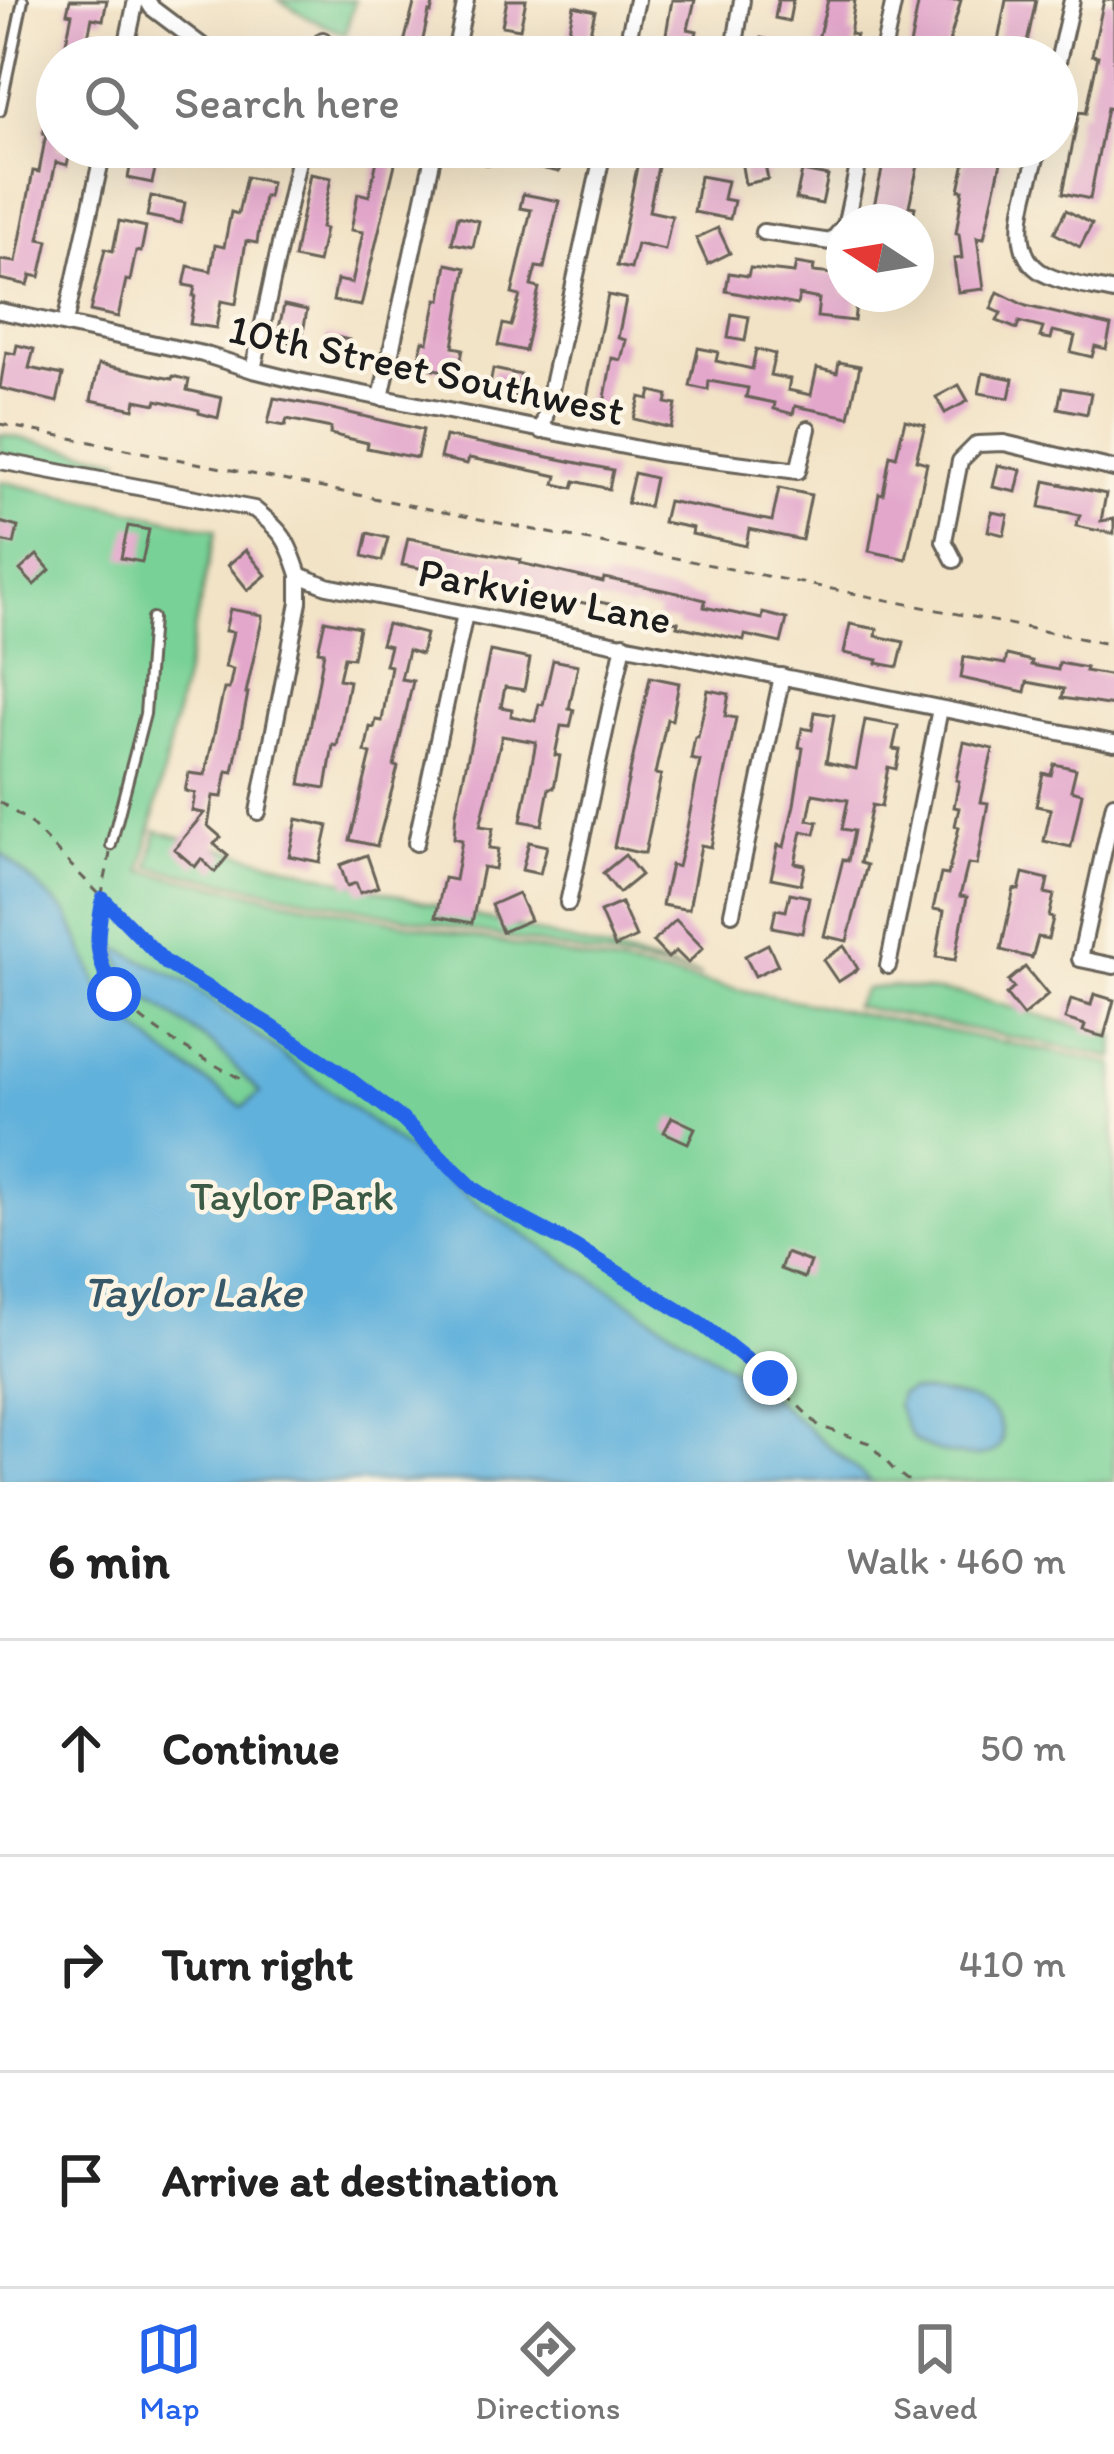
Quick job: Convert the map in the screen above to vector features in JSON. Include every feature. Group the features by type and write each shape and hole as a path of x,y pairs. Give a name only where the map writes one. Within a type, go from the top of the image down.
{"street":[{"path":"128,36 136,0"},
{"path":"147,0 189,36"},
{"path":"458,36 466,0"},
{"path":"629,36 637,0"},
{"path":"736,36 742,0"},
{"path":"886,36 894,0"},
{"path":"1064,36 1072,0"},
{"path":"65,323 99,168"},
{"path":"253,370 296,168"},
{"path":"381,398 430,168"},
{"path":"542,431 599,168"},
{"path":"849,204 857,168"},
{"path":"1034,168 1019,236 1026,259 1043,275 1114,292"},
{"path":"763,232 826,241"},
{"name":"10th Street Southwest","path":"0,311 381,398 659,453 798,472 808,429"},
{"path":"954,560 944,541 960,461 977,445 1004,443 1114,470"},
{"path":"0,461 254,509 289,543 299,574 299,602 258,812"},
{"name":"Parkview Lane","path":"299,574 327,586 1114,743"},
{"path":"416,842 465,614"},
{"path":"568,903 624,644"},
{"path":"732,913 782,676"},
{"path":"888,966 940,709"},
{"path":"1114,804 1080,959 1114,966"}],"lane":[{"path":"0,111 23,0"},
{"path":"111,845 145,715 152,618"}],"path":[{"path":"0,424 1114,645"},
{"path":"0,802 29,822 166,963 341,1073 403,1120 472,1187 506,1210 700,1323 770,1378 819,1426 869,1443 910,1482"},
{"path":"111,845 95,943 114,994 196,1055 247,1082"}],"green space":[{"path":"279,0 355,0 345,34"},
{"path":"0,434 120,459 117,476 0,454"},
{"name":"Taylor Park","path":"0,481 216,530 142,871 1114,1064 1114,1482 0,1482"},
{"path":"157,831 701,976 149,867"},
{"path":"893,986 962,994 1114,1036 1114,1058 854,1006 865,989"}],"water":[{"name":"Taylor Lake","path":"0,852 67,913 104,999 164,1052 243,1107 260,1093 215,1046 130,986 115,947 187,982 485,1209 757,1385 871,1482 0,1482"},
{"path":"911,1390 963,1397 987,1408 1001,1427 998,1447 986,1455 964,1456 920,1443 908,1431 897,1405 900,1394"}],"building":[{"path":"70,0 107,0 103,20 92,18 88,36 67,36 72,14 67,13"},
{"path":"415,0 434,0 424,36 406,36"},
{"path":"507,0 526,0 520,29 502,26"},
{"path":"672,0 695,0 688,29 697,31 696,36 666,36"},
{"path":"778,0 793,0 789,21 775,18"},
{"path":"828,0 855,0 850,34 856,36 819,36"},
{"path":"919,0 961,0 951,36 912,36"},
{"path":"1006,0 1036,0 1028,36 999,36"},
{"path":"1104,0 1114,0 1114,109 1107,108 1090,199 1063,193 1068,168 1078,168 1078,117 1079,112 1086,113 1098,56 1092,55"},
{"path":"574,6 595,11 588,36 568,36"},
{"path":"40,168 55,168 39,239 48,241 40,277 31,275 28,285 0,279 0,260 16,262 33,171"},
{"path":"130,168 155,168 152,183 128,178"},
{"path":"375,168 394,168 361,306 333,301 337,280 352,283 363,232 351,230 358,193 369,196"},
{"path":"637,168 658,168 649,211 672,216 665,250 637,244 631,269 617,266"},
{"path":"742,168 766,168 768,179 745,184"},
{"path":"882,168 917,168 909,204 874,204"},
{"path":"964,168 1000,168 984,238 977,237 984,289 958,292 954,259 962,258 956,233 963,190 959,190"},
{"path":"802,171 828,176 822,204 796,199"},
{"path":"310,174 331,178 318,263 294,258"},
{"path":"700,176 727,181 723,199 734,201 730,219 694,212"},
{"path":"246,177 271,182 268,197 264,196 257,243 246,241 236,304 221,301 216,328 190,324 195,287 184,285 188,266 211,271 215,245 224,247 231,212 238,214"},
{"path":"523,194 559,201 544,268 536,267 531,286 539,288 525,351 498,345 503,324 511,326 520,296 512,294 531,210 520,208"},
{"path":"151,196 185,203 181,223 147,216"},
{"path":"1066,210 1092,224 1080,247 1054,233"},
{"path":"458,216 479,221 473,247 452,243"},
{"path":"119,221 146,227 118,317 90,311 105,249 113,251"},
{"path":"718,228 730,253 708,264 696,238"},
{"path":"796,263 826,273 826,312 855,312 854,321 817,317 819,299 799,295 797,305 726,291 729,273 748,276 750,268 794,273"},
{"path":"447,264 466,268 453,347 463,349 458,374 430,368 432,361 419,358 423,341 428,342 437,299 441,300"},
{"path":"998,292 1026,306 1111,326 1106,349 1095,346 1092,357 1071,352 1075,336 1053,331 1051,339 1040,337 1043,328 1019,322 1017,329 997,321 1001,313 991,309"},
{"path":"608,295 626,299 618,338 626,340 621,360 612,358 602,415 584,411"},
{"path":"284,305 307,310 301,344 289,342 291,330 279,328"},
{"path":"732,314 749,317 745,341 728,338"},
{"path":"327,335 349,340 345,358 323,353"},
{"path":"17,345 34,349 29,368 63,375 57,402 0,388 6,352 15,354"},
{"path":"698,348 718,352 716,361 752,369 756,349 775,354 770,375 790,379 788,390 811,395 817,368 837,373 839,362 860,366 849,417 795,406 793,414 774,409 775,403 746,397 748,388 709,381 708,390 690,386"},
{"path":"99,364 189,380 187,390 222,398 218,418 157,400 156,404 136,400 134,409 91,400"},
{"path":"493,369 521,375 516,397 489,390"},
{"path":"983,373 1013,379 1009,398 979,393"},
{"path":"959,385 968,401 945,413 936,397"},
{"path":"1062,388 1091,393 1087,414 1058,408"},
{"path":"651,391 668,395 666,403 676,405 671,428 634,419 640,397 649,399"},
{"path":"274,398 423,430 417,458 367,448 368,443 330,434 331,428 287,419 285,426 268,423"},
{"path":"905,420 925,425 916,460 927,463 906,559 869,551 879,493 883,494 890,455 896,457"},
{"path":"445,436 613,470 609,489 575,481 573,488 555,484 557,476 469,458 467,464 440,458"},
{"path":"998,465 1021,470 1016,492 993,487"},
{"path":"634,473 655,478 649,507 627,503"},
{"path":"1045,481 1106,494 1101,521 1114,519 1114,534 1076,526 1080,515 1040,507"},
{"path":"779,488 811,495 802,540 749,529 746,546 663,522 668,501 772,521"},
{"path":"992,512 1008,515 1004,535 988,531"},
{"path":"0,522 18,527 14,544 0,541"},
{"path":"128,526 149,530 142,562 121,558"},
{"path":"368,533 388,538 382,561 363,556"},
{"path":"408,538 603,582 604,578 678,593 705,600 704,607 787,619 781,643 745,635 744,640 677,626 678,622 657,618 659,611 460,581 461,575 402,565"},
{"path":"246,550 266,575 248,590 228,565"},
{"path":"37,555 50,570 34,585 20,570"},
{"path":"230,609 262,615 262,620 233,772 227,771 222,797 213,796 208,826 221,837 214,844 228,856 215,872 201,859 195,867 174,849 204,813 192,811 195,793 185,791 189,773 205,775 224,689 229,689 233,669 225,667 233,632 225,631"},
{"path":"325,620 359,627 353,658 344,657 339,679 349,681 326,788 300,784 324,652 318,651"},
{"path":"387,624 426,634 421,654 408,650 401,679 413,681 394,766 398,767 377,846 350,840 371,754 365,752 370,727 382,721 391,666 385,665 390,646 381,644"},
{"path":"850,624 877,629 876,636 904,642 898,667 844,653"},
{"path":"490,651 530,659 524,690 505,687 501,707 512,709 511,716 535,721 553,660 578,665 569,709 574,710 570,727 561,726 554,788 549,788 542,825 521,821 536,742 502,736 480,826 493,828 489,848 498,849 495,869 483,867 472,923 436,916 444,878 455,880 462,840 454,838 456,813"},
{"path":"1007,655 1032,661 1031,665 1058,670 1059,663 1114,676 1114,706 1062,698 1064,689 1027,682 1025,692 961,678 964,657 1005,664"},
{"path":"650,677 679,683 655,774 661,775 645,853 640,853 614,847"},
{"path":"708,690 729,694 725,716 736,718 711,847 701,845 689,909 684,909 662,905 671,865 678,867 686,833 700,761 691,759"},
{"path":"815,712 834,715 826,762 856,769 865,720 898,726 893,749 900,750 896,769 888,767 881,807 872,805 860,863 867,865 847,941 824,936 854,831 842,829 848,800 813,794 808,820 818,822 815,834 802,831 795,863 805,865 801,884 771,878 794,805 802,728 812,730"},
{"path":"964,742 993,749 981,802 988,803 977,865 968,864 960,896 967,897 955,960 936,957 944,911 933,909 941,874 948,875 959,827 955,826 959,808 954,807"},
{"path":"1054,764 1076,769 1071,790 1082,793 1071,847 1044,841 1051,809 1036,806 1043,773 1051,775"},
{"path":"297,819 328,826 320,862 289,856"},
{"path":"529,842 547,846 540,874 522,870"},
{"path":"367,855 378,887 360,893 356,883 347,886 340,865"},
{"path":"625,855 641,875 619,893 603,873"},
{"path":"1023,873 1048,879 1045,893 1054,895 1048,939 1038,937 1032,958 1001,950 1014,889 1019,890"},
{"path":"518,893 530,920 502,932 491,905"},
{"path":"790,893 809,897 802,933 772,927 776,909 786,911"},
{"path":"621,903 636,937 615,947 600,912"},
{"path":"676,920 703,948 688,963 676,951 668,958 653,942"},
{"path":"768,944 778,965 755,976 745,956"},
{"path":"844,946 858,969 838,982 823,960"},
{"path":"1025,967 1048,995 1023,1016 1006,995 1014,988 1008,981"},
{"path":"1094,994 1114,1000 1104,1037 1065,1019 1071,999 1091,1005"},
{"path":"672,1117 695,1128 688,1143 664,1132"},
{"path":"786,1253 810,1262 804,1278 780,1269"}],"route":[{"path":"114,994 95,943 103,899 166,963 341,1073 403,1120 472,1187 700,1323 770,1378"}]}
